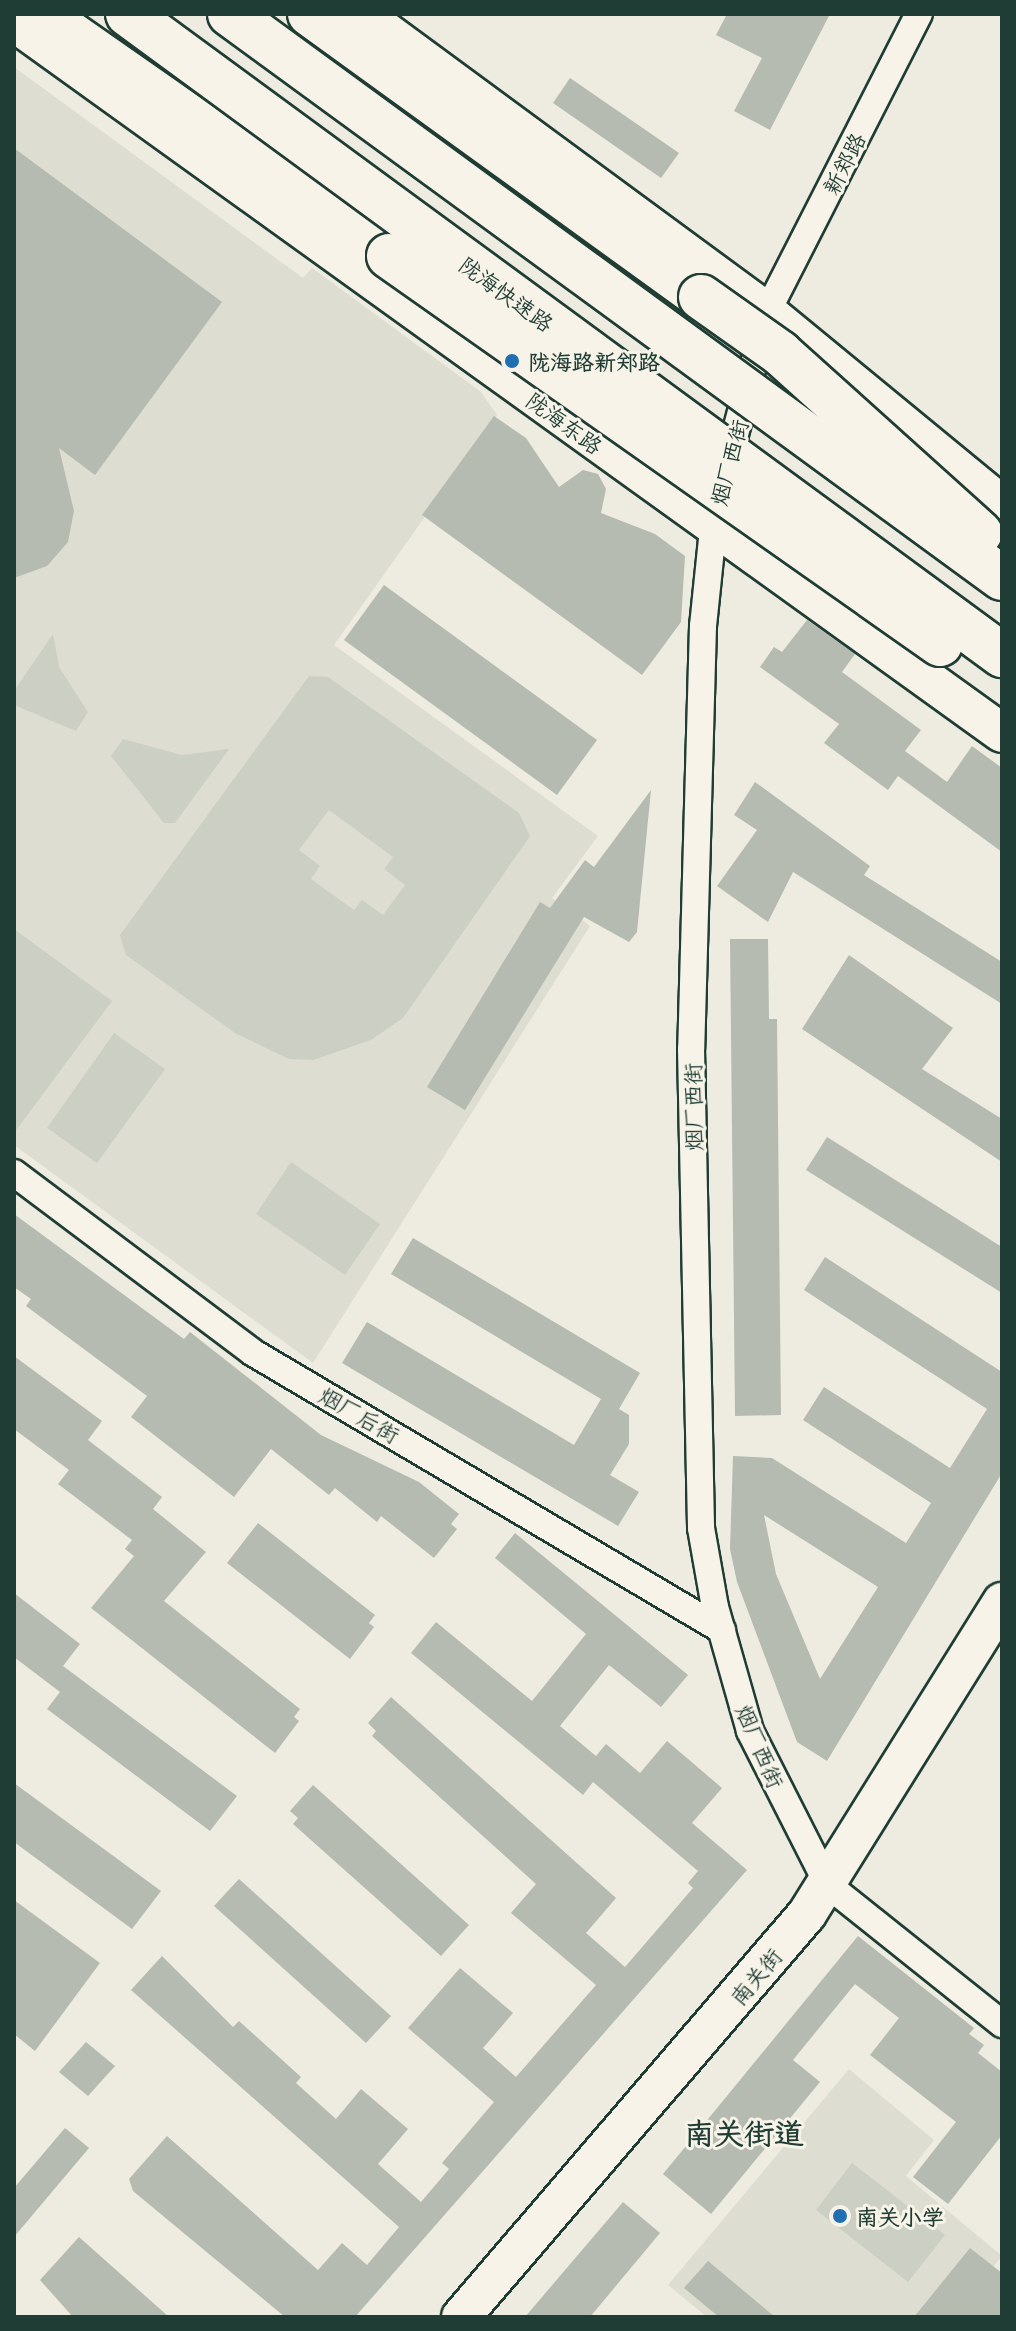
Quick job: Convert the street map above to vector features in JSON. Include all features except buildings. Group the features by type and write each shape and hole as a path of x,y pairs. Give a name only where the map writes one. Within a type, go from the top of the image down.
{"highway":[{"path":"42,14 926,637 1002,675"},
{"name":"陇海快速路","path":"128,14 1002,655"},
{"path":"230,14 1002,578"},
{"path":"310,14 780,353 1002,553"}],"street":[{"path":"362,14 767,312 1002,505"},
{"name":"新郑路","path":"767,312 919,14"},
{"name":"陇海东路","path":"14,22 710,528 1002,733"},
{"name":"烟厂西街","path":"767,312 710,528 691,1049 701,1528 722,1630 750,1731 828,1885"},
{"name":"烟厂后街","path":"14,1173 252,1352 722,1630"},
{"name":"南关街","path":"461,2317 828,1885 1002,1602"},
{"path":"828,1885 1002,2024"}],"shaded area":[{"path":"14,67 303,278 312,268 481,392 497,415 334,645 598,836 552,898 590,926 313,1363 14,1145"},
{"path":"53,634 59,667 88,712 76,731 14,705 14,691"},
{"path":"309,676 328,677 519,813 530,836 403,1018 371,1040 313,1060 289,1059 235,1033 126,955 120,935","holes":["329,810 393,857 384,869 405,885 383,915 362,900 354,910 311,879 320,866 299,850"]},
{"path":"123,739 182,755 229,749 175,823 164,823 111,756"},
{"path":"14,929 112,1001 14,1133"},
{"path":"114,1033 165,1069 97,1163 47,1128"},
{"path":"291,1162 380,1224 345,1275 256,1214"},
{"name":"南关小学","path":"849,2069 934,2140 906,2176 1002,2256 952,2317 707,2317 668,2285"},
{"path":"852,2163 945,2235 908,2282 816,2210"}],"place":[{"name":"陇海路新郑路","path":"512,361"},
{"name":"南关小学","path":"840,2216"}],"district":[{"name":"南关街道","path":"744,2132"}]}
